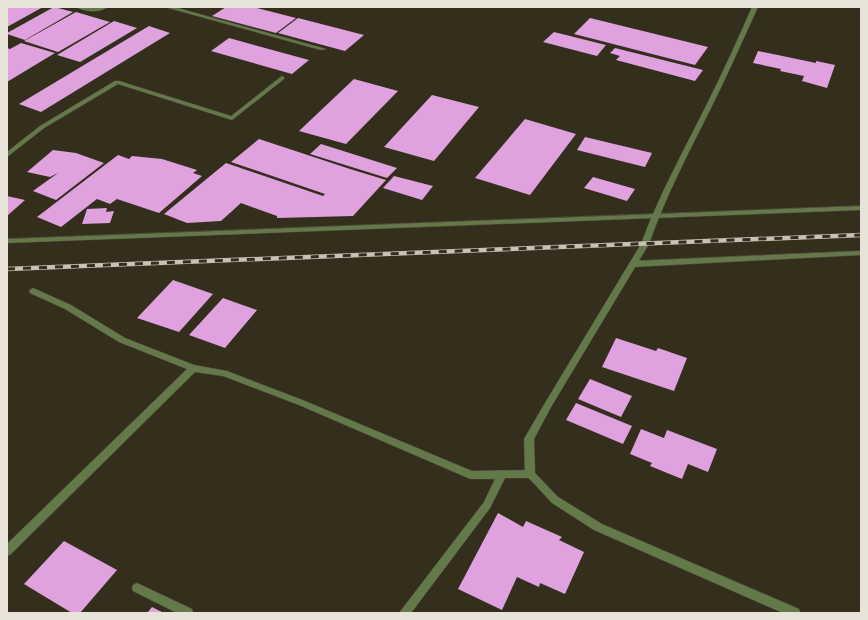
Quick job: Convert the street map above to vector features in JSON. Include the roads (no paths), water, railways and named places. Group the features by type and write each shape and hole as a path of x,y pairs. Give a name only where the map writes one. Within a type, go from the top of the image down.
{"street":[{"path":"79,7 89,10 102,9 105,7"},
{"path":"168,7 323,49"},
{"path":"755,7 722,80 655,216 645,244 529,439 530,474 555,500 598,527 795,613"},
{"path":"7,155 42,128 117,82 232,118 282,78"},
{"path":"7,241 861,208"},
{"path":"633,264 861,253"},
{"path":"33,291 68,307 122,340 193,368 224,373 302,403 471,475 530,474"},
{"path":"7,551 193,368"},
{"path":"404,613 487,505 502,474"},
{"path":"137,588 188,613"}],"railway":[{"path":"7,269 861,235"}]}
